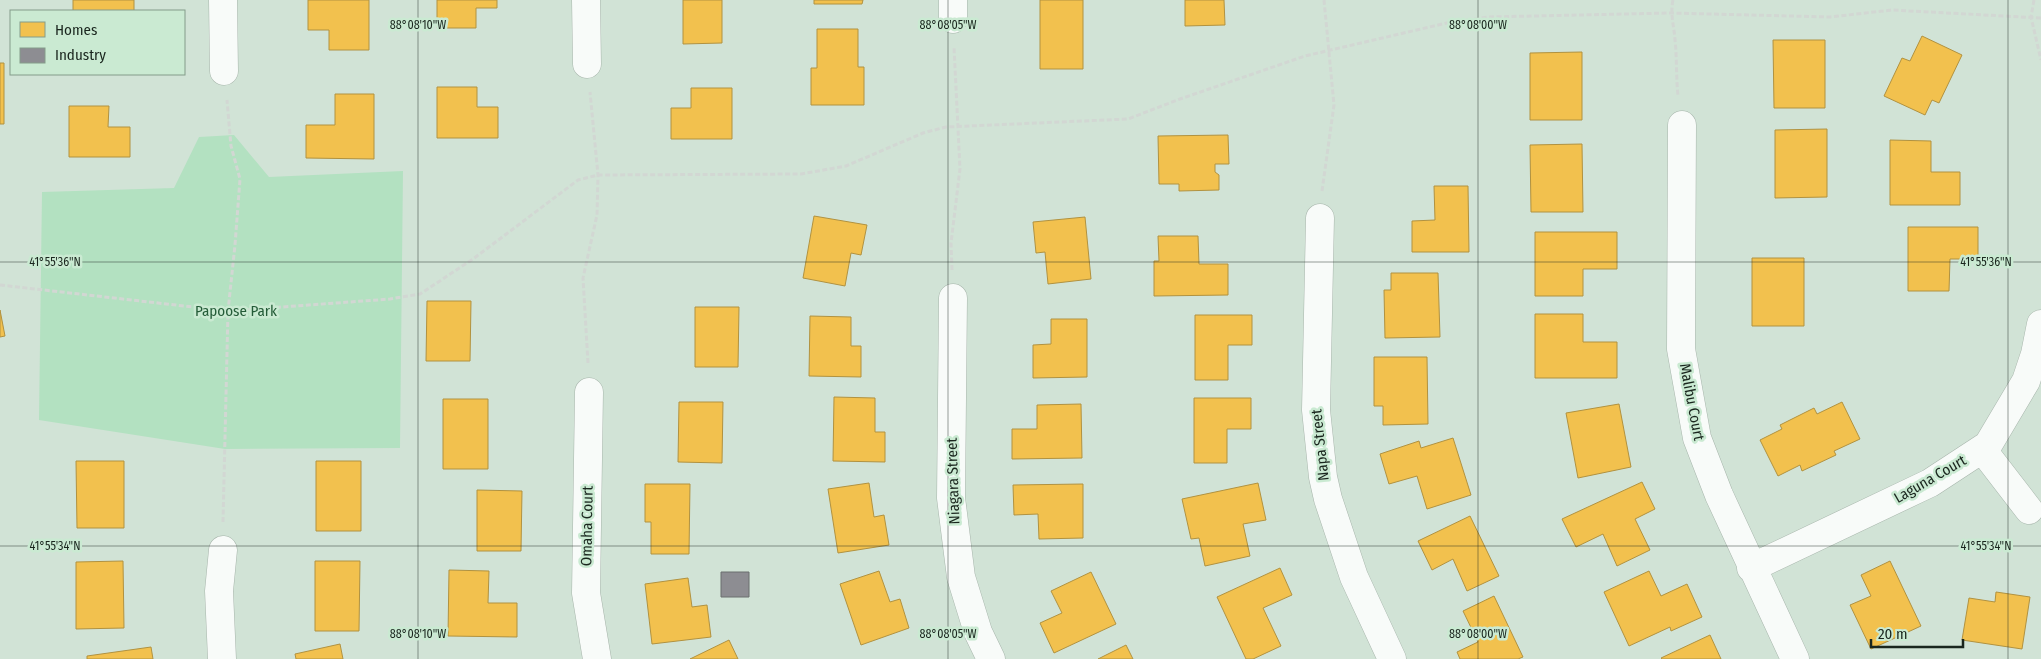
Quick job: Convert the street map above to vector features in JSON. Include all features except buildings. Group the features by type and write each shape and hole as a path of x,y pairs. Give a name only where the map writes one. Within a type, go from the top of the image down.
{"street":[{"path":"223,0 224,71"},
{"path":"586,0 586,64"},
{"name":"Malibu Court","path":"1682,125 1681,350 1697,438 1719,495 1751,568 1795,659"},
{"name":"Napa Street","path":"1320,218 1316,410 1323,477 1328,499 1354,577 1392,659"},
{"name":"Niagara Street","path":"953,298 951,498 961,577 978,632 991,659"},
{"name":"Laguna Court","path":"1751,568 1930,483 1988,445 2026,381 2035,354 2041,324"},
{"name":"Omaha Court","path":"589,392 586,593 597,659"},
{"path":"1982,449 2029,510"},
{"path":"222,659 219,591 223,550"}],"path":[{"path":"1320,218 1325,163 1334,105 1324,0"},
{"path":"1673,0 1670,13 1675,40 1675,70 1682,125"},
{"path":"2034,0 2032,17 2041,60"},
{"path":"953,10 960,168 951,243 953,298"},
{"path":"0,285 228,311 390,299 420,294 473,259 578,180 598,175 801,174 846,166 923,133 946,127 1128,119 1180,98 1296,59 1451,22 1488,17 1670,13 1830,17 1892,10 2041,18"},
{"path":"586,64 598,175 597,215 584,278 589,392"},
{"path":"223,550 228,311 240,179 231,146 224,71"}],"green space":[{"name":"Papoose Park","path":"234,135 269,177 403,171 400,448 225,449 39,420 42,192 174,188 199,137"}]}
